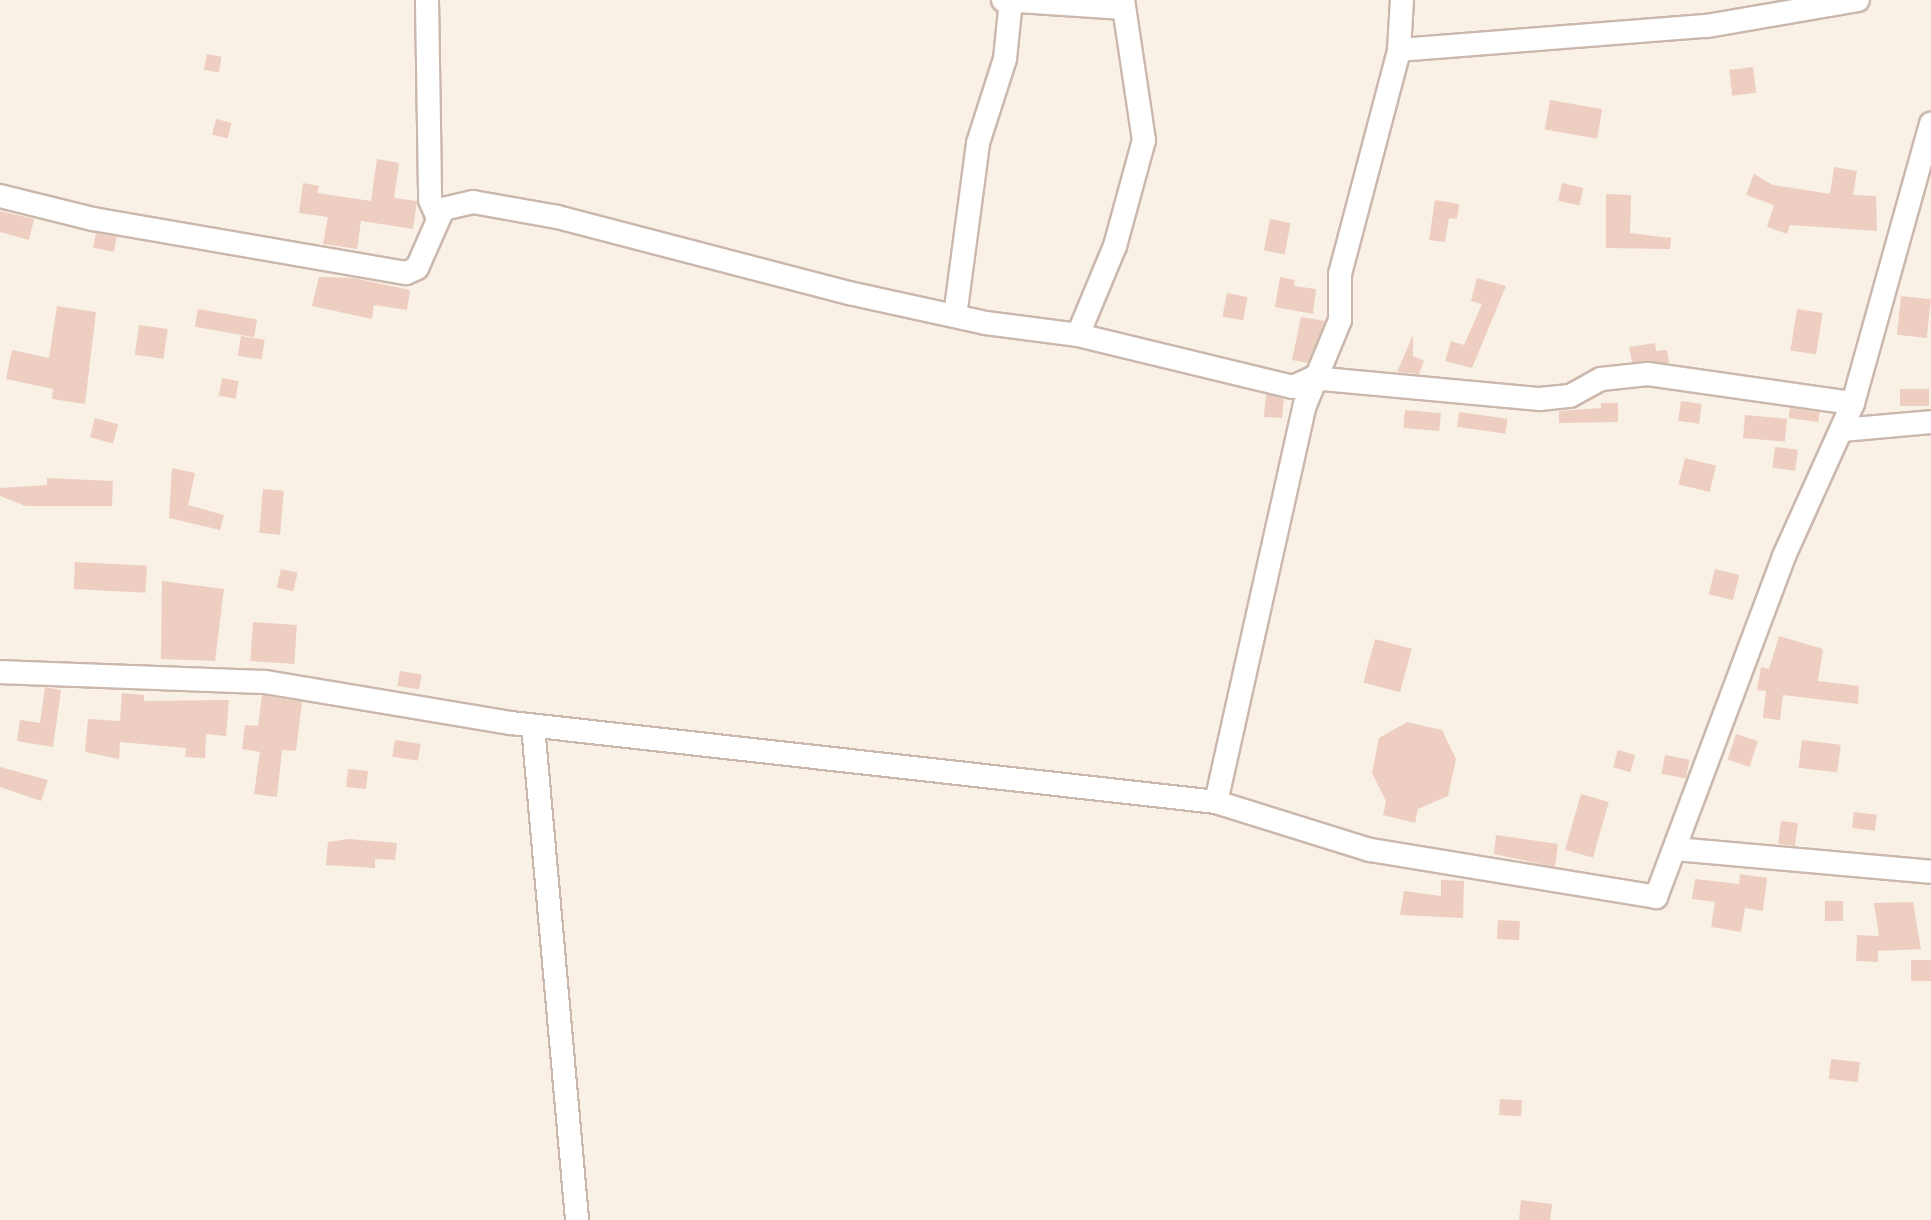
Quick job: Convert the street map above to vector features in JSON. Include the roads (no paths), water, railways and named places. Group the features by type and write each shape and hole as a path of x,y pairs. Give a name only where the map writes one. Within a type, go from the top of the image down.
{"street":[{"path":"427,0 430,200 438,216"},
{"path":"1004,0 1124,4 1144,140 1115,246 1078,335"},
{"path":"955,316 978,143 1005,59 1011,0"},
{"path":"1216,802 1312,378 1340,320 1347,244 1400,50 1402,0"},
{"path":"1400,50 1707,26 1858,0"},
{"path":"0,672 265,682 533,726 1216,802 1370,850 1656,897 1784,556 1853,403 1931,124"},
{"path":"0,196 93,219 406,273 417,268 438,216 457,203 506,207 955,316 1078,335 1293,387 1312,378 1540,399 1570,396 1601,379 1648,374 1853,403"},
{"path":"1842,430 1931,422"},
{"path":"533,726 577,1220"},
{"path":"1675,849 1931,872"}]}
